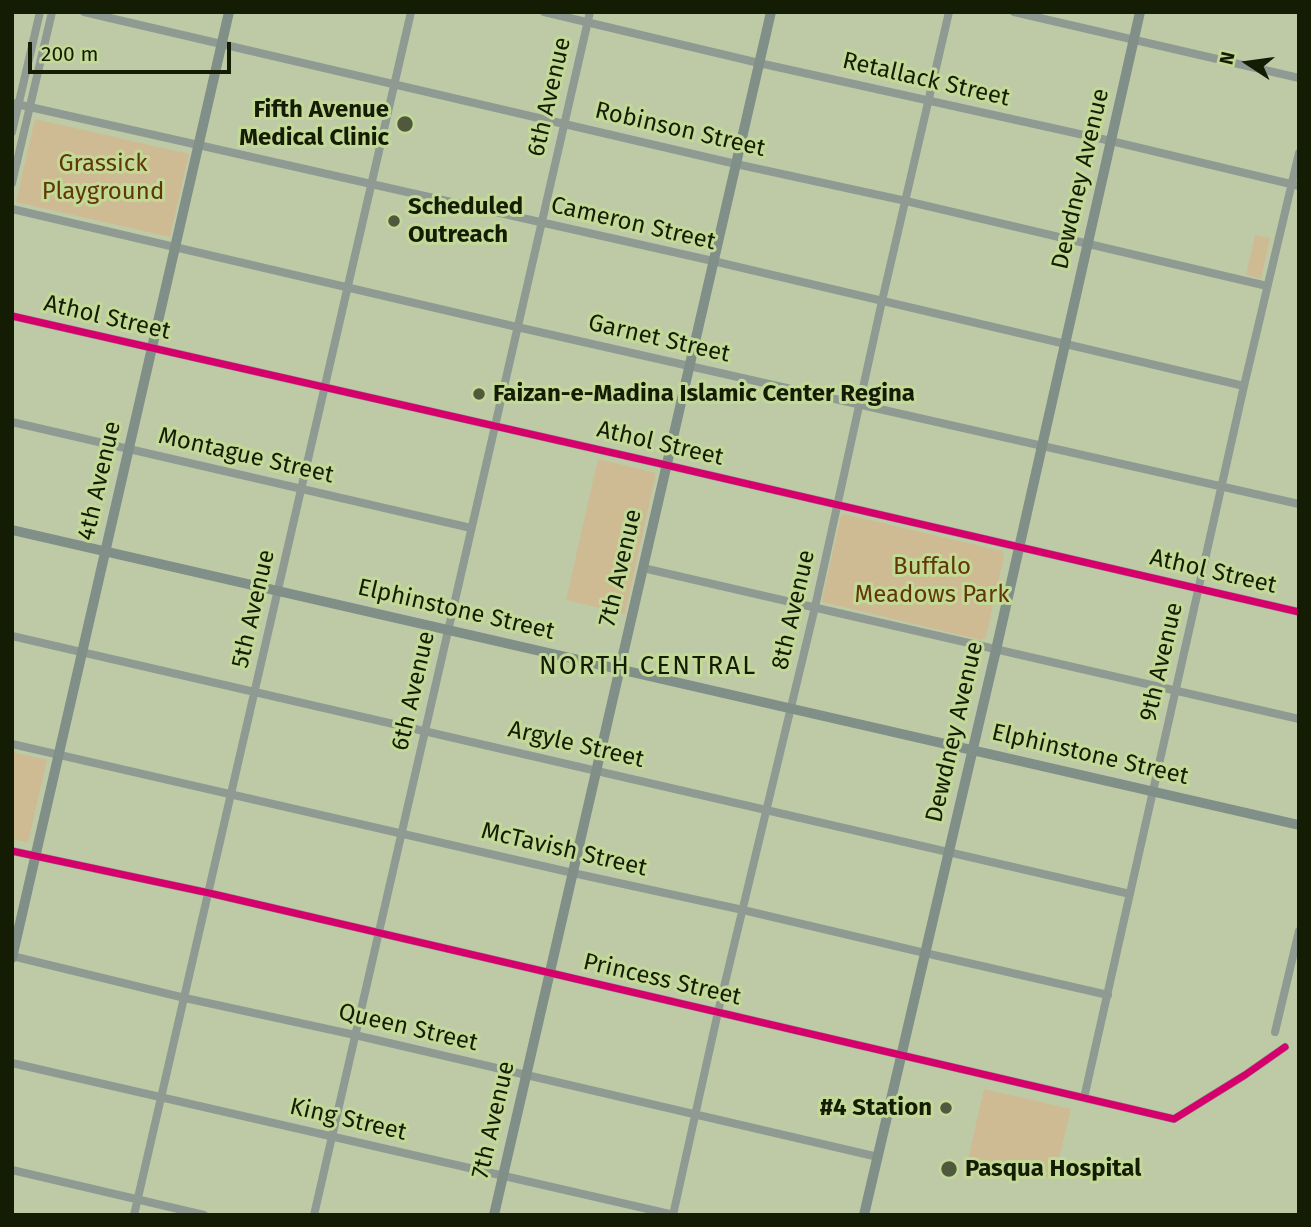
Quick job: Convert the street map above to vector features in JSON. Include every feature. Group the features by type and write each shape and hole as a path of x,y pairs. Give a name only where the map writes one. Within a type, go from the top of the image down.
{"street":[{"path":"12,132 15,104 40,12"},
{"path":"12,183 51,12"},
{"name":"Robinson Street","path":"83,12 1268,286"},
{"name":"4th Avenue","path":"12,957 229,12"},
{"name":"5th Avenue","path":"134,1215 411,12"},
{"name":"Retallack Street","path":"544,12 1295,185"},
{"name":"6th Avenue","path":"314,1215 590,12"},
{"name":"7th Avenue","path":"494,1215 771,12"},
{"name":"8th Avenue","path":"673,1215 718,1012 815,607 949,12"},
{"path":"1014,12 1299,78"},
{"name":"Dewdney Avenue","path":"864,1215 996,650 1140,12"},
{"name":"Cameron Street","path":"15,104 713,261 1244,386"},
{"name":"9th Avenue","path":"1084,1098 1244,386 1295,185 1299,153"},
{"name":"Garnet Street","path":"12,209 517,327 1299,504"},
{"name":"Athol Street","path":"12,316 1299,612"},
{"name":"Montague Street","path":"12,422 471,528"},
{"name":"Elphinstone Street","path":"12,530 1299,825"},
{"path":"643,568 1299,719"},
{"name":"Argyle Street","path":"12,636 1130,894"},
{"name":"McTavish Street","path":"12,744 1108,995"},
{"name":"Princess Street","path":"12,851 209,893 1174,1119 1285,1047"},
{"path":"1275,1032 1299,931"},
{"name":"Queen Street","path":"12,957 878,1157"},
{"name":"King Street","path":"12,1063 673,1215"},
{"path":"12,1170 204,1215"}],"green space":[{"name":"Grassick Playground","path":"35,119 189,154 170,237 16,202"},
{"path":"1255,235 1270,238 1261,279 1246,275"},
{"path":"598,459 656,473 625,614 566,600"},
{"name":"Buffalo Meadows Park","path":"844,514 1002,551 1004,557 986,637 981,640 823,602 841,516"},
{"path":"12,752 47,760 28,843 12,839"},
{"path":"984,1089 1071,1109 1054,1179 968,1159"}],"cycle path":[{"path":"12,316 1299,612"},
{"path":"12,851 209,893 1174,1119 1285,1047"}],"place":[{"name":"Fifth Avenue Medical Clinic","path":"405,124"},
{"name":"Scheduled Outreach","path":"394,221"},
{"name":"Faizan-e-Madina Islamic Center Regina","path":"479,394"},
{"name":"#4 Station","path":"946,1108"},
{"name":"Pasqua Hospital","path":"949,1169"}],"district":[{"name":"NORTH CENTRAL","path":"648,667"}]}
